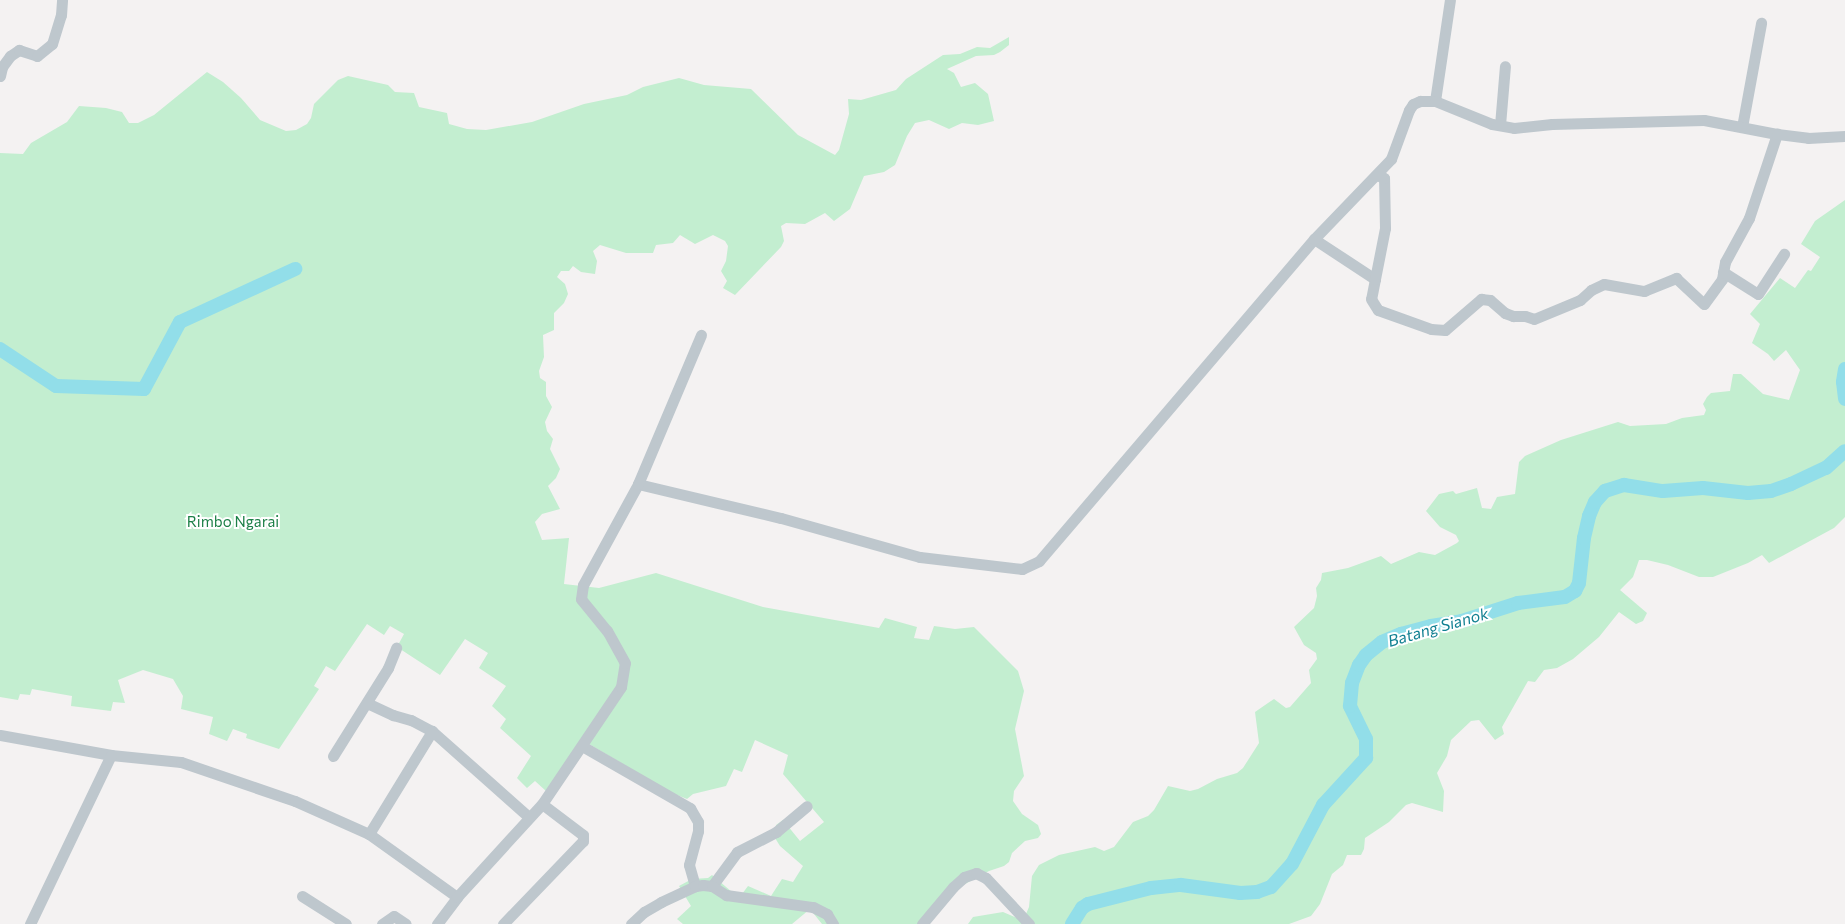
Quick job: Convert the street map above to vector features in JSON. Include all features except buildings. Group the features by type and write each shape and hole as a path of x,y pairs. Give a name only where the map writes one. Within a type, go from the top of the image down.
{"street":[{"path":"0,76 6,61 19,50 37,56 52,44 61,15 62,0"},
{"path":"1435,101 1450,0"},
{"path":"1742,127 1761,23"},
{"path":"1500,126 1505,66"},
{"path":"638,484 781,518 920,557 1022,569 1039,561 1314,239 1391,160 1409,110 1413,104 1435,101 1500,126 1514,128 1552,124 1704,120 1776,134 1808,138 1845,136"},
{"path":"1377,175 1384,178 1385,228 1371,299 1378,310 1432,329 1445,330 1481,299 1490,300 1505,313 1534,319 1580,300 1591,290 1604,284 1644,291 1676,278 1704,304 1718,287 1725,262 1748,218 1776,134"},
{"path":"1314,239 1376,279"},
{"path":"1723,272 1758,294 1784,254"},
{"path":"437,924 458,896 542,804 621,687 625,662 607,631 581,599 583,585 638,484 701,335"},
{"path":"333,756 388,668 396,648"},
{"path":"367,704 411,720 432,731 529,817"},
{"path":"369,834 432,731"},
{"path":"0,735 111,756 181,762 295,801 369,834 458,896"},
{"path":"582,746 690,808 698,822 696,839 689,865 695,886"},
{"path":"30,924 111,756"},
{"path":"503,924 583,841 584,835 542,804"},
{"path":"712,886 737,852 776,832 807,806"},
{"path":"922,924 953,887 964,877 976,873 986,878 1029,924"},
{"path":"631,924 644,912 695,886 712,886 726,895 813,907 827,914 833,924"},
{"path":"302,896 346,924"},
{"path":"382,924 394,916 406,924"}],"green space":[{"name":"Rimbo Ngarai","path":"1009,37 1009,45 1000,52 994,55 976,56 947,69 954,73 961,87 975,83 988,94 994,121 978,125 962,123 949,129 929,120 915,123 907,136 895,165 884,172 864,176 850,209 834,221 825,213 805,224 786,223 781,226 784,241 781,247 735,295 723,288 727,281 721,271 726,261 728,246 725,241 713,235 695,244 680,235 673,243 656,245 653,253 626,253 600,245 593,251 597,261 595,274 581,272 573,266 569,271 561,271 557,277 565,284 568,294 564,303 554,313 554,330 543,335 544,357 539,371 540,378 546,382 546,396 552,407 545,422 547,431 553,439 550,449 560,469 556,478 548,486 560,509 542,514 535,522 542,540 569,538 564,584 599,588 656,573 763,607 879,628 885,618 917,627 914,638 929,640 934,626 955,629 974,627 1018,671 1024,691 1015,729 1024,776 1014,791 1013,801 1022,814 1038,825 1041,834 1038,838 1025,841 1012,853 1009,862 1004,866 989,871 956,889 923,924 822,924 810,909 792,924 683,924 677,919 691,906 679,886 692,879 708,878 712,875 739,898 748,886 771,896 782,879 793,882 803,866 780,846 775,838 776,825 783,820 800,841 824,822 783,774 788,755 755,740 742,772 734,769 726,786 693,794 687,799 672,793 589,744 546,791 535,781 527,788 517,778 531,756 500,728 506,719 492,706 506,686 479,668 488,653 465,639 440,675 397,647 404,634 390,626 384,635 367,624 335,671 326,666 314,686 319,689 279,749 246,738 247,734 233,729 227,741 209,734 213,717 181,709 183,696 173,679 143,670 118,680 125,703 113,702 111,711 71,706 72,696 32,689 30,695 20,694 18,700 0,697 0,153 23,154 31,143 67,122 79,106 106,108 122,112 129,123 138,123 154,115 207,72 223,82 241,98 260,120 286,131 296,130 307,124 311,118 314,104 338,80 348,76 388,85 395,92 414,93 419,107 447,113 449,124 467,129 486,130 532,122 584,104 627,95 643,87 679,78 704,85 751,89 798,135 835,155 839,150 849,114 848,99 861,100 896,90 906,79 943,55 960,54 977,47 990,48"},
{"path":"1845,200 1845,517 1834,528 1769,563 1762,555 1748,563 1713,577 1699,577 1668,565 1639,560 1633,577 1620,590 1647,613 1643,621 1636,624 1619,612 1599,637 1573,659 1557,668 1544,670 1535,682 1528,681 1502,727 1504,734 1495,740 1479,720 1471,721 1451,740 1447,756 1437,773 1444,791 1443,812 1412,803 1406,805 1389,822 1365,838 1364,849 1361,855 1347,855 1343,865 1332,874 1320,904 1311,916 1289,924 968,924 973,917 1003,912 1017,918 1026,914 1029,907 1032,876 1039,865 1059,855 1095,847 1104,851 1114,847 1133,822 1148,816 1154,810 1168,786 1190,791 1217,779 1237,773 1243,768 1259,743 1255,712 1274,699 1286,708 1290,707 1311,683 1309,670 1317,659 1316,653 1304,645 1294,627 1314,608 1317,596 1316,588 1321,580 1322,573 1348,568 1381,556 1391,564 1419,552 1435,555 1457,543 1459,541 1456,535 1440,527 1426,511 1439,494 1453,491 1456,494 1477,488 1482,508 1491,509 1497,497 1515,494 1519,462 1525,456 1561,440 1618,422 1630,426 1666,424 1682,418 1704,415 1706,410 1703,404 1707,397 1711,393 1730,391 1733,374 1741,374 1763,394 1789,400 1800,370 1786,350 1774,361 1768,354 1752,343 1760,324 1750,314 1780,278 1795,288 1808,270 1811,271 1820,257 1801,244 1815,221"}],"waterway":[{"path":"0,349 56,386 144,389 180,322 295,269"},
{"name":"Batang Sianok","path":"1845,369 1843,382 1845,399"},
{"name":"Batang Sianok","path":"1072,924 1082,908 1088,904 1151,888 1181,885 1240,893 1257,892 1271,887 1292,864 1323,805 1366,758 1366,739 1350,706 1352,683 1359,665 1366,655 1382,642 1401,634 1431,626 1462,621 1518,603 1565,597 1575,591 1579,583 1584,538 1589,516 1595,502 1605,491 1624,485 1663,491 1703,488 1748,493 1771,491 1826,468 1845,451"}]}
